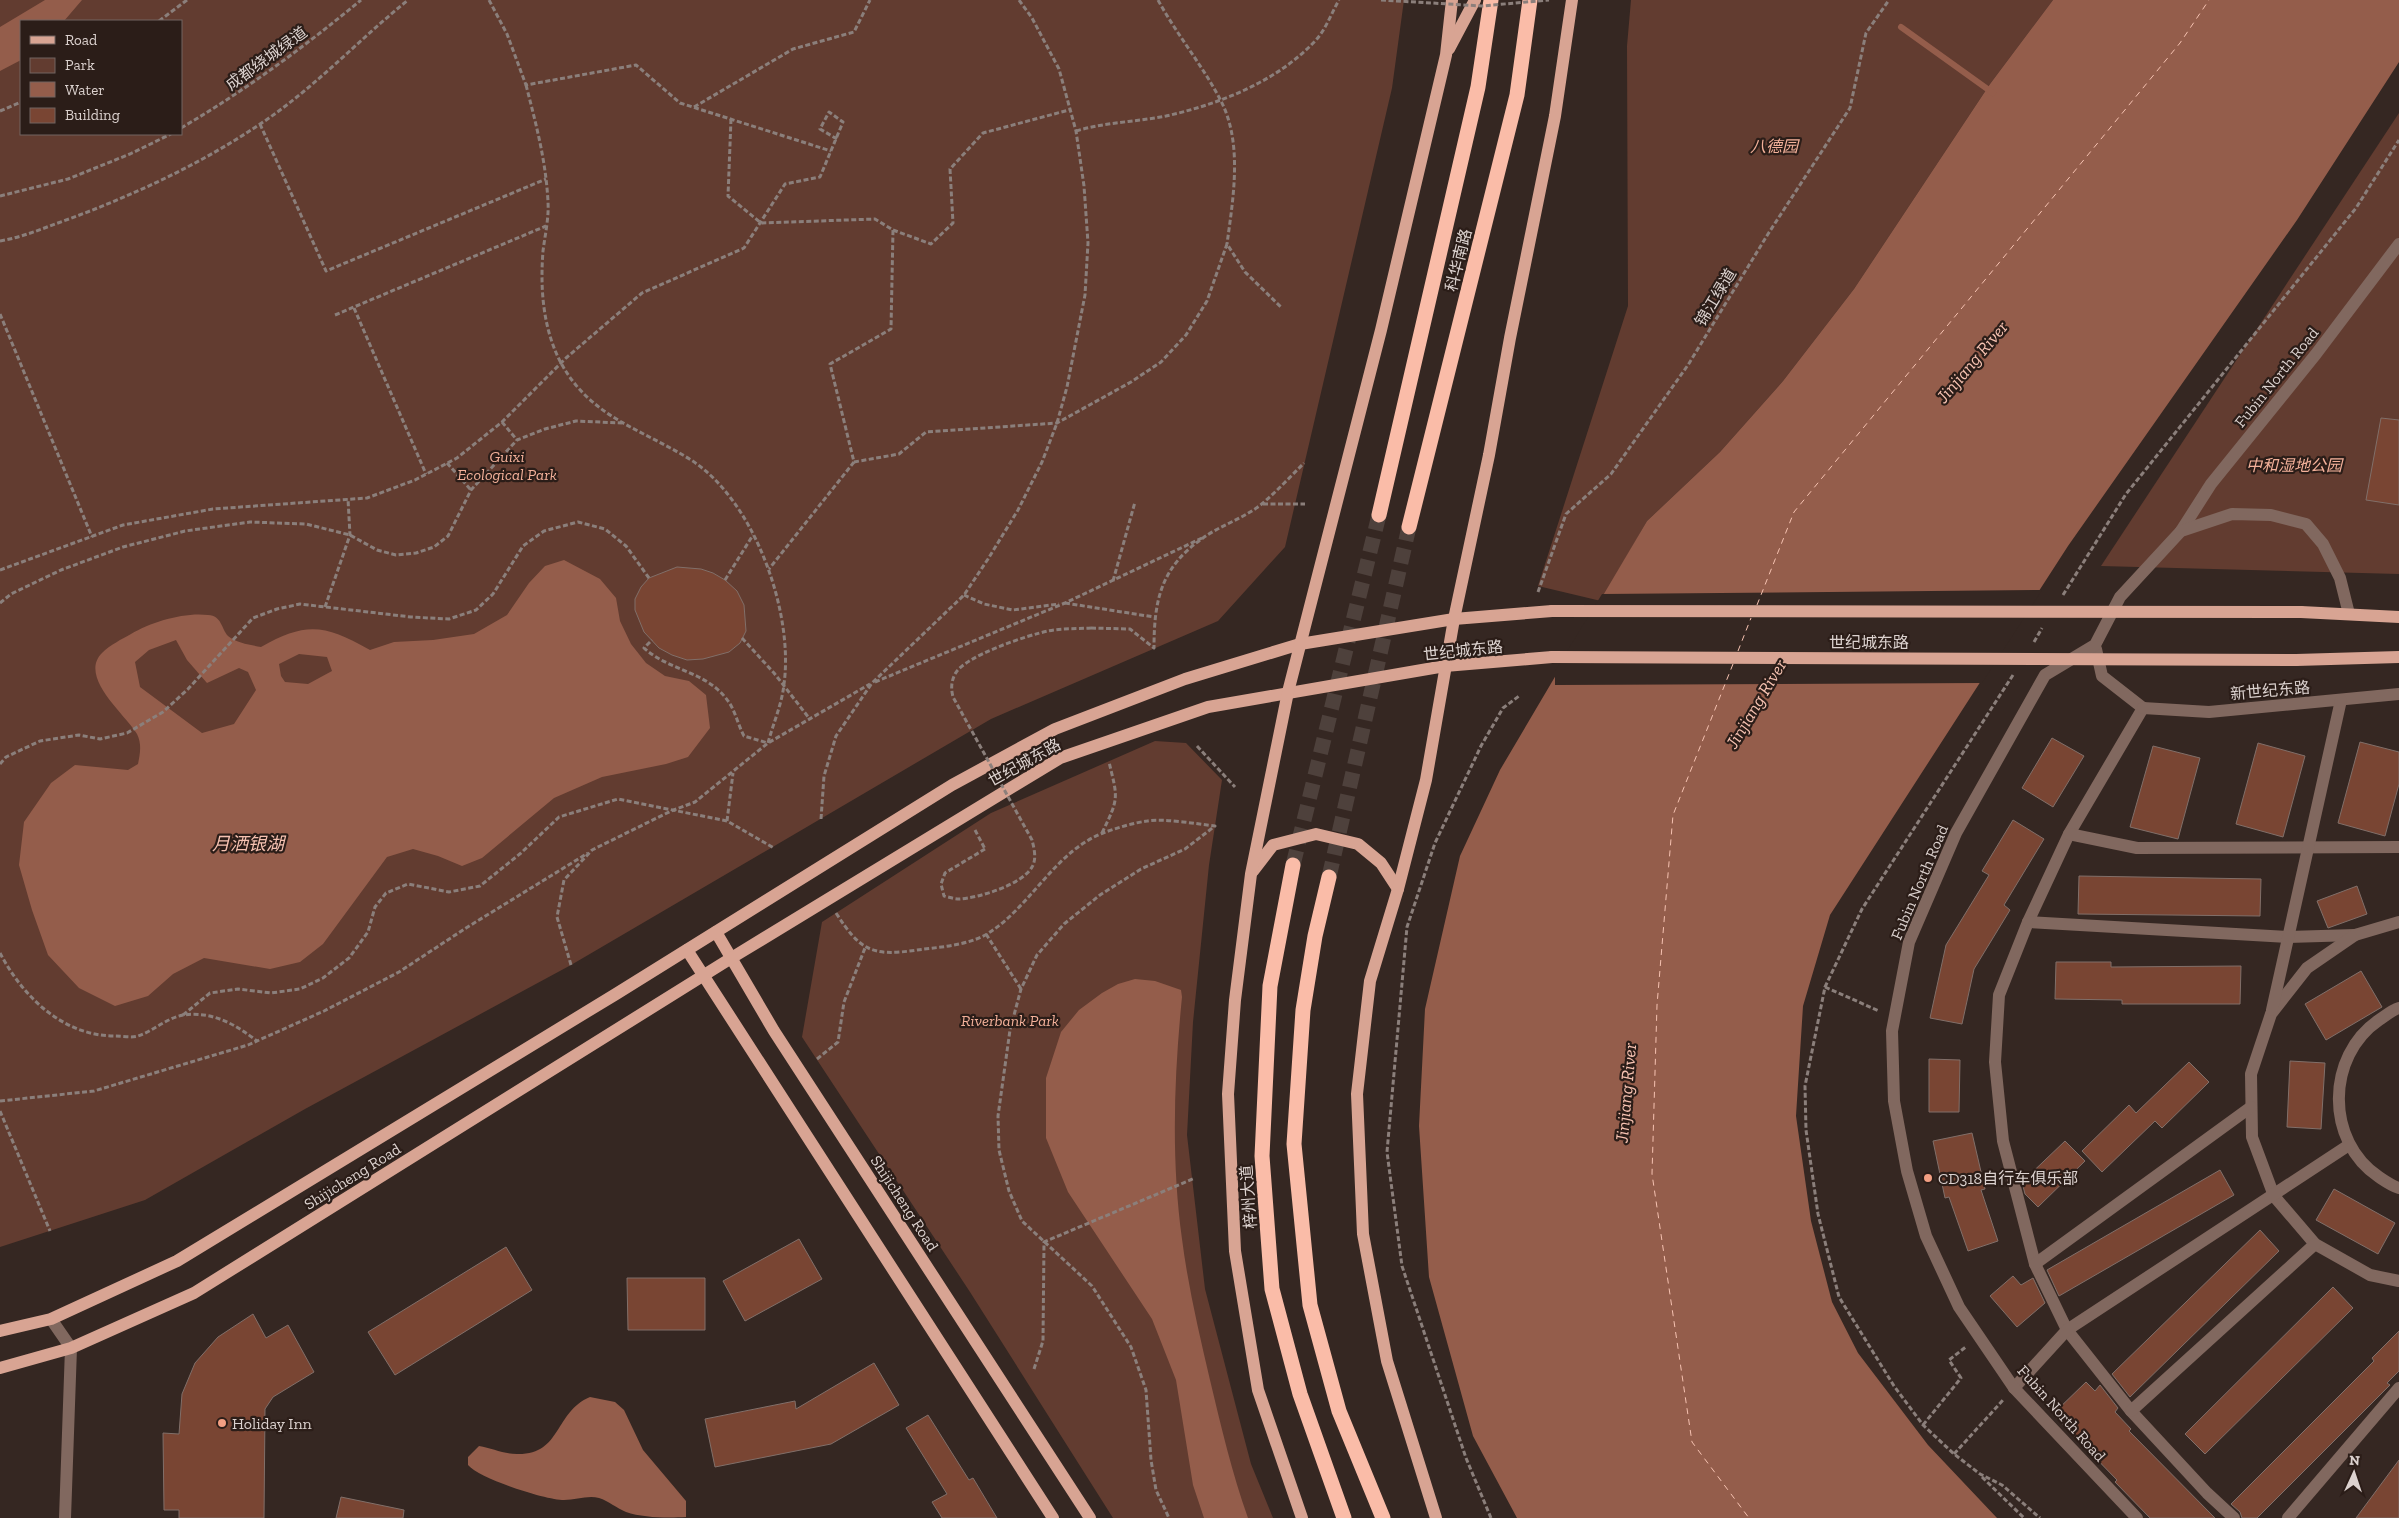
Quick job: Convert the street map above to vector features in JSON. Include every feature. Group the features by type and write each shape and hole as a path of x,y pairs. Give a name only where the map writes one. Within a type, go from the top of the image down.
{"highway":[{"name":"科华南路","path":"1379,515 1478,87 1492,0"},
{"name":"科华南路","path":"1410,527 1516,95 1530,0"},
{"name":"梓州大道","path":"1294,865 1270,986 1262,1156 1271,1279 1300,1394 1344,1518"},
{"path":"1330,877 1315,936 1303,1010 1294,1144 1310,1305 1339,1411 1383,1518"}],"main road":[{"path":"1302,1518 1258,1390 1235,1251 1228,1094 1235,1000 1251,874 1288,692 1379,338 1446,55 1452,0"},
{"path":"1446,55 1475,0"},
{"path":"1436,1518 1387,1361 1363,1234 1357,1094 1370,980 1398,889 1426,780 1454,618 1489,455 1510,338 1556,116 1572,0"},
{"name":"世纪城东路","path":"716,932 952,785 1055,729 1185,679 1300,644 1454,618 1552,612 2301,612 2349,614"},
{"path":"2349,614 2399,617"},
{"name":"世纪城东路","path":"704,974 1060,758 1208,707 1445,666 1552,657 2296,660"},
{"name":"新世纪东路","path":"2296,660 2399,657"},
{"path":"1251,874 1273,845 1316,834 1358,844 1381,863 1398,889"},
{"name":"Shijicheng Road","path":"0,1331 51,1319 177,1261 716,932 733,956 774,1031 1090,1518"},
{"path":"687,950 1053,1518"},
{"name":"Shijicheng Road","path":"0,1368 71,1348 194,1293 704,974"}],"street":[{"name":"Fubin North Road","path":"2137,1518 2014,1388 1960,1307 1926,1236 1907,1171 1894,1101 1892,1031 1910,942 1956,833 2045,675 2095,645 2120,598 2181,531 2211,484 2316,354 2399,244"},
{"name":"Fubin North Road","path":"2181,531 2232,514 2271,516 2306,524 2323,544 2340,578 2349,614"},
{"path":"2095,645 2102,676 2143,708 2069,834 2028,922 1999,995 1996,1062 2003,1141 2035,1264 2067,1330 2131,1412 2207,1493 2234,1518"},
{"name":"新世纪东路","path":"2143,708 2209,712 2399,694"},
{"path":"2341,700 2271,1014 2251,1074 2252,1137 2274,1196 2315,1244 2370,1275 2399,1281"},
{"path":"2069,834 2136,848 2399,847"},
{"path":"2028,922 2288,937 2355,935 2399,922"},
{"path":"2271,1014 2307,968 2355,935"},
{"path":"2399,1008 2368,1028 2348,1054 2338,1084 2339,1116 2349,1145 2369,1170 2399,1188"},
{"path":"2035,1264 2251,1107"},
{"path":"2014,1388 2067,1330 2274,1196 2349,1145"},
{"path":"2131,1412 2315,1244"},
{"path":"51,1319 71,1348 65,1518"},
{"path":"2288,1518 2399,1388"}],"path":[{"path":"160,20 188,0"},
{"name":"成都绕城绿道","path":"182,127 233,98 301,50 362,0"},
{"path":"0,241 15,238 92,211 158,184 260,124 321,77 374,28 408,0"},
{"path":"489,0 507,34 526,85 542,146 548,203 542,286 545,315 561,363 581,393 606,414 692,460 720,484 753,534 769,569 773,580 785,652 784,685 768,743"},
{"path":"694,107 792,49 854,32 870,0"},
{"path":"821,819 824,776 836,736 872,683 964,595 1018,510 1057,423 1067,387 1085,295 1088,243 1084,186 1076,131 1059,68 1032,18 1019,0"},
{"path":"769,569 854,462 899,454 926,432 1057,423 1131,382 1161,362 1186,335 1207,301 1227,245 1234,186 1233,150 1228,122 1221,102 1158,0"},
{"path":"1076,131 1097,125 1165,116 1221,102 1289,64 1317,38 1339,0"},
{"path":"1381,0 1482,6 1549,0"},
{"name":"锦江绿道","path":"1538,592 1566,514 1611,474 1688,365 1768,234 1850,108 1866,33 1888,0"},
{"path":"526,85 636,65 680,103 831,151"},
{"path":"0,111 20,102"},
{"path":"731,119 728,196 761,223 875,219 893,230 931,244 953,223 950,169 983,133 1069,110"},
{"path":"0,570 123,525 213,509 368,498 448,463 502,422 561,363 642,293 744,248 786,184 820,177 831,151 836,139 843,122 829,112 820,128 836,139"},
{"path":"260,124 326,271 546,179"},
{"path":"0,196 68,179 169,135"},
{"path":"2059,602 2126,494 2356,208 2399,140"},
{"path":"335,315 546,226"},
{"path":"854,462 830,364 891,329 893,230"},
{"path":"1227,245 1245,272 1282,308"},
{"path":"354,308 426,474"},
{"path":"0,314 92,537"},
{"path":"0,603 10,594 61,570 123,547 184,531 250,522 296,523 350,535 377,550 396,555 416,553 434,547 448,536 471,490 517,440 545,428 576,421 623,424"},
{"path":"502,422 517,440"},
{"path":"448,463 471,490"},
{"path":"0,1101 94,1091 178,1067 257,1041 324,1012 399,972 592,850 671,811 695,802 768,743 872,683 1065,603 1202,538 1262,504 1304,463"},
{"path":"325,607 350,535 348,499"},
{"path":"1113,581 1135,502"},
{"path":"1262,504 1305,504"},
{"path":"0,764 6,757 40,741 79,735 100,739 127,733 163,712 188,689 253,618 277,609 300,604 411,617 449,619 476,610 493,594 523,546 544,531 578,522 605,529 626,546 649,578"},
{"path":"725,580 753,534"},
{"path":"966,814 985,849 945,873 941,884 944,896 957,900 987,894 1023,876 1032,866 1035,855 1032,840 953,697 951,687 955,673 966,663 1011,641 1049,631 1091,628 1130,629 1154,648 1154,617 1160,588 1172,566 1202,538"},
{"path":"964,595 984,604 1013,610 1065,603 1154,617"},
{"path":"2033,644 2043,627"},
{"path":"742,638 784,685 810,718"},
{"path":"652,640 644,648 667,664 700,676 719,690 729,702 744,736 768,743"},
{"path":"2017,669 1862,909 1825,987 1806,1086 1806,1130 1818,1214 1839,1297 1894,1386 1923,1425 1954,1454 1980,1474 2024,1518"},
{"path":"1491,1518 1466,1458 1402,1266 1387,1152 1406,926 1435,843 1481,746 1503,708 1519,696"},
{"path":"1197,746 1235,787"},
{"path":"1102,833 1116,805 1117,792 1109,762"},
{"path":"727,821 733,773"},
{"path":"0,953 30,997 64,1024 100,1036 136,1036 183,1015 210,993 238,989 271,993 281,992 300,989 323,978 349,958 368,932 375,906 386,893 408,884 449,892 480,886 521,853 559,817 618,799 727,821 774,848"},
{"path":"836,913 853,938 865,948 899,953 957,944 986,934 1037,890 1070,852 1102,833 1148,820 1215,826 1185,849 1142,869 1100,895 1064,924 1037,955 1021,989 1010,1030 998,1116 999,1150 1009,1191 1022,1221 1092,1286 1131,1347 1146,1390 1151,1460 1156,1490 1169,1518"},
{"path":"571,965 557,917 564,880 592,850"},
{"path":"986,934 1021,989"},
{"path":"816,1059 838,1042 844,1002 865,948"},
{"path":"1825,987 1895,1018"},
{"path":"183,1015 214,1017 235,1025 257,1041"},
{"path":"0,1111 50,1231"},
{"path":"1044,1242 1195,1178"},
{"path":"1034,1369 1043,1341 1044,1242"},
{"path":"1923,1425 1960,1378 1950,1360 1979,1336"},
{"path":"1954,1454 2014,1388"},
{"path":"1980,1474 2002,1485 2040,1518"}],"green space":[{"name":"Guixi Ecological Park","path":"0,0 1404,0 1392,88 1285,547 1218,621 991,719 571,965 305,1109 145,1200 0,1247"},
{"name":"八德园","path":"1631,0 2053,0 1990,84 1854,289 1783,381 1720,452 1647,521 1601,601 1538,586 1628,306 1627,46"},
{"name":"中和湿地公园","path":"2399,113 2399,574 2101,566"},
{"name":"Riverbank Park","path":"1155,741 1186,743 1222,780 1209,865 1193,1022 1187,1135 1205,1289 1251,1464 1273,1518 1113,1518 970,1292 802,1037 822,922 991,813"}],"water":[{"path":"45,0 82,0 65,20 20,20 20,61 0,71 0,27"},
{"name":"Jinjiang River","path":"2053,0 2399,0 2399,62 2297,220 2068,546 1830,915 1803,1006 1796,1116 1811,1221 1832,1302 1858,1353 1928,1445 1997,1518 1517,1518 1473,1436 1429,1277 1419,1126 1425,1009 1460,856 1500,770 1647,521 1720,452 1783,381 1854,289 1990,84"},
{"name":"月洒银湖","path":"564,560 600,579 616,598 620,621 631,644 646,663 665,676 689,681 706,695 710,728 688,757 666,764 602,777 554,798 482,858 462,866 438,856 413,849 387,857 323,944 300,962 270,969 204,958 173,974 148,996 115,1006 79,988 48,955 19,865 24,822 51,783 75,765 128,770 138,764 140,753 139,738 106,695 96,673 96,663 102,653 109,647 139,630 158,622 199,614 213,616 219,620 231,638 261,647 291,633 316,629 340,635 370,650 394,642 433,640 474,634 507,615 529,583 545,566","holes":["176,640 187,660 207,683 239,668 248,672 256,690 234,724 202,733 140,687 135,662 149,650","299,654 327,657 332,671 308,684 285,682 281,676 279,664"]},
{"path":"1135,979 1155,981 1181,990 1175,1148 1176,1179 1184,1257 1210,1380 1232,1467 1248,1518 1204,1518 1193,1485 1176,1380 1152,1319 1068,1192 1046,1138 1046,1078 1061,1032 1079,1010 1102,993 1118,984"},
{"path":"590,1397 615,1402 624,1410 643,1450 686,1501 686,1517 656,1517 633,1514 595,1497 555,1499 514,1488 475,1471 468,1465 468,1457 479,1446 517,1454 532,1452 542,1448 570,1412 578,1404"}],"pier":[{"path":"2042,590 1982,683 1555,685 1555,671 1602,594"}],"building":[{"path":"2381,418 2399,420 2399,505 2366,500"},
{"path":"677,567 701,569 713,573 725,580 737,591 744,605 746,631 740,643 729,652 703,659 687,660 659,648 644,632 635,610 635,599 641,587 649,578"},
{"path":"2052,738 2084,756 2053,807 2022,788"},
{"path":"2360,742 2399,752 2399,784 2385,836 2338,823"},
{"path":"2258,743 2305,756 2283,837 2236,824"},
{"path":"2153,746 2200,758 2178,839 2130,827"},
{"path":"2013,820 2044,839 2004,905 2010,910 1974,969 1962,1024 1930,1018 1946,945 1989,875 1982,871"},
{"path":"2079,876 2261,879 2260,916 2078,914"},
{"path":"2357,886 2367,914 2328,928 2317,901"},
{"path":"2056,962 2111,962 2111,967 2241,966 2240,1004 2122,1004 2122,1000 2055,999"},
{"path":"2361,971 2382,1007 2326,1040 2305,1004"},
{"path":"1929,1059 1960,1060 1959,1112 1929,1112"},
{"path":"2290,1061 2325,1063 2321,1129 2287,1127"},
{"path":"2189,1062 2209,1082 2162,1128 2155,1121 2102,1172 2082,1151 2129,1105 2136,1113"},
{"path":"1972,1133 1985,1189 1981,1190 1998,1241 1968,1251 1949,1197 1945,1198 1933,1141"},
{"path":"2065,1141 2085,1161 2038,1207 2025,1194 2022,1182"},
{"path":"2220,1170 2234,1195 2059,1296 2047,1270"},
{"path":"2334,1189 2395,1223 2378,1254 2316,1220"},
{"path":"2260,1230 2279,1251 2130,1397 2112,1374"},
{"path":"799,1239 822,1279 745,1321 723,1281"},
{"path":"506,1247 532,1290 395,1375 368,1332"},
{"path":"2013,1276 2021,1285 2033,1278 2045,1303 2017,1327 1990,1296"},
{"path":"627,1278 705,1278 705,1330 628,1330"},
{"path":"2333,1287 2353,1308 2205,1454 2185,1434"},
{"name":"Holiday Inn","path":"253,1314 266,1338 288,1325 314,1372 273,1397 265,1409 264,1518 179,1518 179,1510 164,1510 163,1433 179,1434 182,1394 195,1363 218,1337"},
{"path":"2399,1331 2399,1371 2387,1383 2390,1385 2257,1518 2242,1518 2240,1512 2231,1504 2374,1361 2372,1358"},
{"path":"874,1363 899,1405 831,1444 715,1467 705,1419 795,1401 796,1409"},
{"path":"2086,1382 2095,1391 2100,1385 2118,1408 2115,1412 2131,1429 2129,1431 2215,1518 2150,1518 2115,1482 2117,1480 2053,1414"},
{"path":"928,1415 969,1480 973,1478 997,1518 942,1518 932,1502 947,1494 906,1428"},
{"path":"2399,1460 2399,1518 2356,1518"},
{"path":"341,1497 404,1510 403,1518 336,1518"}],"waterway":[{"path":"1901,27 1993,93"}],"ferry route":[{"path":"1757,605 1794,512 2180,43 2209,0"},
{"path":"1738,651 1751,618"},
{"path":"1733,664 1673,815 1657,1005 1652,1174 1692,1442 1749,1518"}],"tunnel":[{"path":"1293,865 1379,515"},
{"path":"1329,877 1409,527"}],"place":[{"name":"CD318自行车俱乐部","path":"1928,1178"},
{"name":"Holiday Inn","path":"222,1423"}]}
